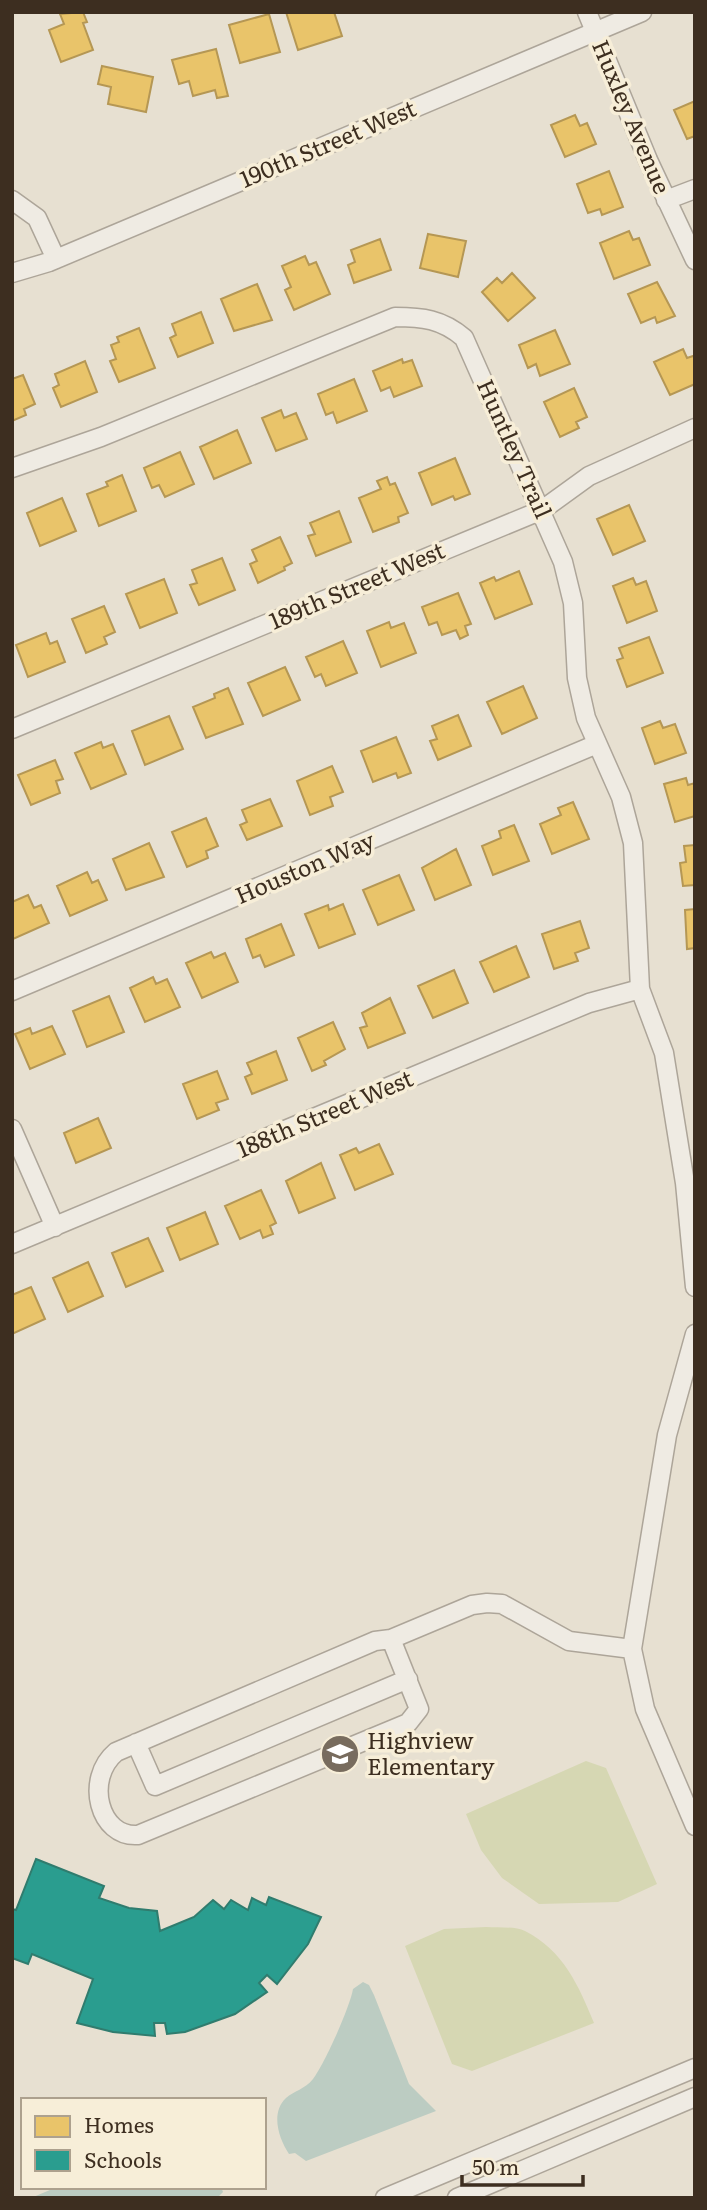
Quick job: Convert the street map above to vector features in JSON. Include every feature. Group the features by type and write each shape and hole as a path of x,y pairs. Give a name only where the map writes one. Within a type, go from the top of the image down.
{"street":[{"name":"Huxley Avenue","path":"587,12 667,201 695,260"},
{"name":"190th Street West","path":"12,273 56,259 642,12"},
{"path":"667,201 695,189"},
{"path":"12,200 37,218 56,259"},
{"name":"Huntley Trail","path":"12,468 102,437 394,317 427,317 450,325 464,338 564,562 573,603 576,678 586,718 621,797 633,843 640,989 664,1053 694,1253 695,1287"},
{"name":"189th Street West","path":"12,729 542,510 589,476 695,428"},
{"name":"Houston Way","path":"12,991 597,744"},
{"name":"188th Street West","path":"12,1244 589,1003 640,989"},
{"path":"12,1129 55,1227"},
{"path":"695,1334 667,1436 632,1649 645,1709 695,1826"},
{"path":"391,1639 419,1709 408,1723 149,1832 130,1836 116,1830 110,1822 97,1784 102,1766 108,1759 136,1743 375,1641 391,1639 472,1605 487,1603 508,1607 569,1641 632,1649"},
{"path":"136,1743 155,1786 408,1679"},
{"path":"385,2198 695,2068"},
{"path":"457,2198 695,2097"}],"green space":[{"path":"586,1761 606,1768 657,1884 618,1902 539,1904 502,1878 481,1850 466,1814"},
{"path":"444,1929 521,1929 550,1948 576,1983 594,2023 472,2071 452,2064 405,1946"}],"shaded area":[{"path":"363,1982 369,1985 374,1995 409,2084 436,2111 306,2161 295,2153 289,2154 285,2148 279,2134 278,2111 286,2098 307,2085 318,2072 342,2022 353,1989"},
{"path":"52,2189 222,2189 223,2192 217,2198 31,2198"}],"building: Homes":[{"path":"83,12 87,22 83,23 93,50 61,62 49,30 64,24 60,14"},
{"path":"286,12 334,12 342,36 298,50"},
{"path":"269,14 280,52 240,63 229,25"},
{"path":"216,49 228,96 217,98 215,90 193,96 189,81 179,84 172,60"},
{"path":"102,66 153,77 146,112 108,104 111,87 98,84"},
{"path":"695,101 695,136 687,139 674,110"},
{"path":"575,115 580,126 587,123 596,144 565,157 551,125"},
{"path":"609,171 623,207 602,215 600,209 588,213 577,184"},
{"path":"629,231 633,240 639,238 650,265 614,279 600,243"},
{"path":"428,234 466,241 458,277 420,268"},
{"path":"380,239 391,270 354,283 348,265 355,262 351,250"},
{"path":"305,256 309,265 316,262 330,294 294,310 285,290 291,287 282,266"},
{"path":"512,273 535,298 508,321 482,292 497,278 502,283"},
{"path":"657,282 675,316 657,323 655,317 641,323 628,294"},
{"path":"257,284 272,320 234,331 221,299"},
{"path":"201,312 213,343 178,357 170,338 176,335 172,324"},
{"path":"139,328 155,368 119,382 110,361 116,359 111,345 119,342 117,337"},
{"path":"555,330 570,364 540,376 536,364 528,368 519,345"},
{"path":"683,349 687,358 693,356 695,359 695,384 670,395 654,362"},
{"path":"402,359 403,363 412,360 422,386 394,397 390,387 381,391 373,371"},
{"path":"85,361 97,392 61,407 53,388 59,385 55,374"},
{"path":"23,375 35,404 24,409 26,415 12,421 12,379"},
{"path":"354,379 367,411 337,423 333,412 326,415 318,394"},
{"path":"574,388 587,417 576,422 579,428 560,437 544,402"},
{"path":"281,410 284,418 296,413 307,439 276,451 262,418"},
{"path":"237,430 251,463 214,479 200,447"},
{"path":"180,452 194,484 165,497 159,485 152,488 144,468"},
{"path":"455,458 470,494 455,500 453,496 432,505 419,473"},
{"path":"122,475 136,511 99,526 87,494 108,486 106,482"},
{"path":"387,477 390,485 395,483 408,513 398,517 399,522 373,532 359,498 381,489 377,481"},
{"path":"62,498 76,531 40,546 27,513"},
{"path":"629,505 645,541 613,555 597,519"},
{"path":"339,511 351,542 316,556 308,536 315,534 310,523"},
{"path":"280,537 292,563 284,567 285,570 258,583 250,564 257,561 252,550"},
{"path":"222,558 235,590 199,605 190,585 197,583 192,570"},
{"path":"519,571 532,604 495,619 480,583 494,577 496,581"},
{"path":"633,578 636,585 646,581 657,611 627,623 613,586"},
{"path":"164,579 177,613 140,628 126,594"},
{"path":"458,593 471,624 465,626 468,635 460,639 456,630 442,635 437,622 429,625 422,607"},
{"path":"104,606 115,632 104,637 107,644 86,653 72,619"},
{"path":"389,622 391,628 404,623 416,653 381,667 367,631"},
{"path":"46,633 50,644 57,641 65,662 28,677 16,645"},
{"path":"649,637 663,673 627,687 617,660 623,658 619,648"},
{"path":"343,641 357,673 326,686 321,674 315,677 306,657"},
{"path":"285,667 300,700 263,716 248,683"},
{"path":"523,686 537,718 502,734 487,702"},
{"path":"228,688 243,724 206,738 193,707 215,698 214,694"},
{"path":"458,715 471,746 438,760 430,741 437,739 432,726"},
{"path":"169,716 183,749 145,765 132,731"},
{"path":"660,721 663,728 675,724 686,753 655,764 642,728"},
{"path":"396,737 411,773 398,778 396,773 373,782 361,751"},
{"path":"101,742 103,748 113,744 126,774 91,789 75,753"},
{"path":"55,760 63,779 56,781 60,793 31,805 18,775"},
{"path":"332,766 343,792 330,797 333,806 310,815 297,781"},
{"path":"686,778 688,785 695,783 695,816 675,822 664,784"},
{"path":"270,799 282,826 247,840 240,825 247,822 242,810"},
{"path":"573,802 589,839 552,854 540,824 561,815 558,808"},
{"path":"206,818 218,846 206,851 208,858 187,867 172,832"},
{"path":"514,825 529,861 493,875 482,846 501,838 499,831"},
{"path":"149,843 164,877 126,890 113,859"},
{"path":"695,845 695,885 683,886 680,863 686,862 684,846"},
{"path":"456,849 471,885 435,900 422,868"},
{"path":"87,872 92,883 98,880 107,900 70,916 57,886"},
{"path":"399,875 414,910 378,925 363,890"},
{"path":"28,895 34,908 41,905 49,923 13,939 12,902"},
{"path":"343,904 355,934 319,948 305,914 328,905 329,910"},
{"path":"695,909 695,948 687,949 685,910"},
{"path":"580,921 589,948 575,953 578,961 554,969 542,934"},
{"path":"281,924 294,955 265,967 260,955 253,958 246,939"},
{"path":"516,946 529,977 494,992 480,962"},
{"path":"211,952 214,958 225,953 238,982 202,998 186,963"},
{"path":"454,970 468,1003 433,1018 418,986"},
{"path":"153,977 156,984 167,979 180,1007 145,1022 130,988"},
{"path":"109,996 124,1032 87,1047 73,1011"},
{"path":"390,998 405,1033 368,1048 360,1028 367,1026 362,1013"},
{"path":"333,1022 345,1049 324,1061 326,1065 312,1071 298,1038"},
{"path":"52,1026 65,1054 30,1069 15,1034 30,1028 32,1034"},
{"path":"276,1051 287,1080 252,1094 245,1077 252,1074 247,1063"},
{"path":"217,1071 228,1099 216,1103 219,1110 197,1119 183,1084"},
{"path":"98,1118 111,1148 76,1163 64,1133"},
{"path":"379,1144 393,1174 355,1190 340,1155 356,1148 359,1153"},
{"path":"321,1163 335,1198 299,1213 286,1181"},
{"path":"261,1190 276,1223 270,1226 273,1234 263,1238 260,1230 240,1239 225,1206"},
{"path":"205,1212 218,1244 180,1260 167,1228"},
{"path":"148,1238 163,1271 126,1287 112,1253"},
{"path":"88,1262 103,1296 68,1312 53,1278"},
{"path":"31,1287 45,1319 12,1334 12,1295"}],"building: Schools":[{"path":"36,1859 104,1886 99,1898 129,1908 157,1911 160,1931 194,1917 213,1900 224,1909 231,1900 248,1910 252,1898 266,1905 269,1897 321,1917 308,1944 277,1984 267,1975 259,1983 267,1992 235,2014 185,2032 167,2034 165,2023 154,2023 155,2036 113,2032 77,2023 93,1979 32,1954 28,1964 12,1958 12,1909 16,1910"}],"place":[{"name":"Highview Elementary","path":"340,1754"}]}
